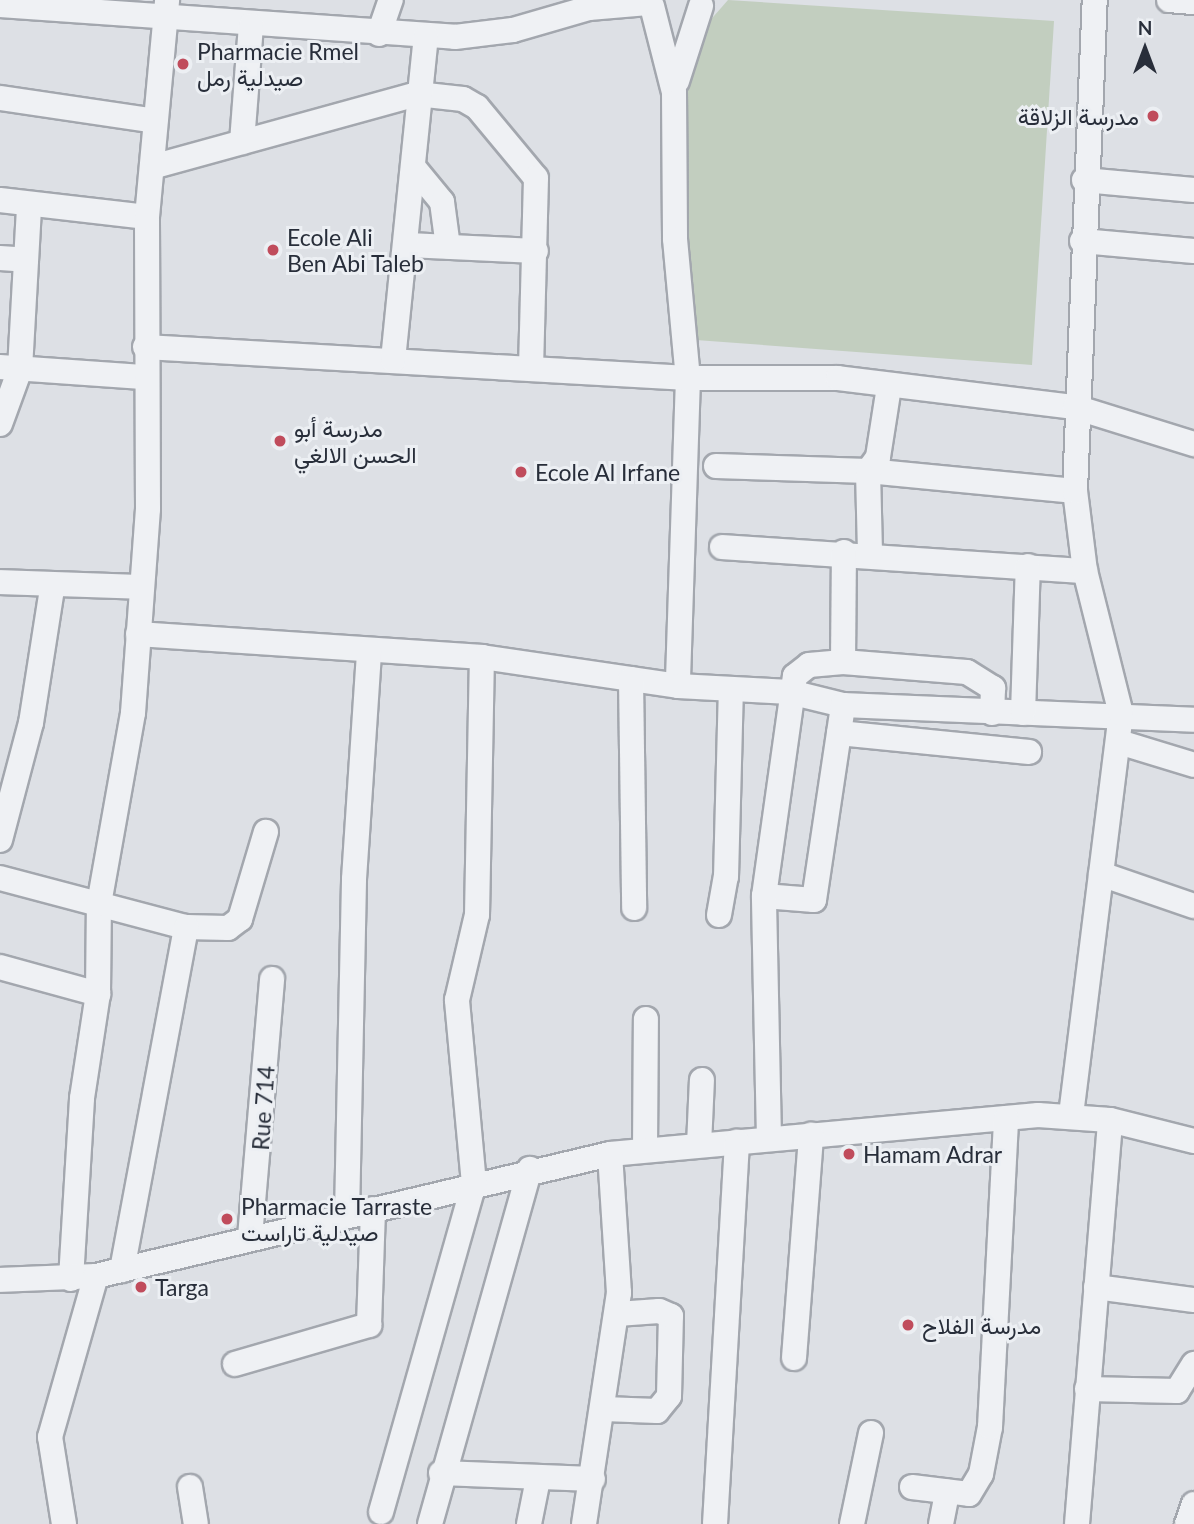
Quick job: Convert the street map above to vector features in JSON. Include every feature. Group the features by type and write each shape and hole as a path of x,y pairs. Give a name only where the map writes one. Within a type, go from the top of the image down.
{"street":[{"path":"379,34 391,0"},
{"path":"1072,1115 1121,714 1086,572 1075,491 1075,407 1084,180 1095,0"},
{"path":"1169,0 1194,2"},
{"path":"648,3 674,92 675,239 688,378 678,686"},
{"path":"0,5 166,8 251,25 426,37 494,33 578,6 648,3 668,13 705,3"},
{"path":"674,92 705,3"},
{"path":"64,1524 50,1437 84,1278 82,1098 98,995 99,904 125,774 142,587 148,509 143,377 147,217 166,8"},
{"path":"242,142 251,25"},
{"path":"393,360 408,245 417,94 426,37"},
{"path":"152,167 417,94 463,99 477,107 529,166 539,190 531,369"},
{"path":"0,98 155,121"},
{"path":"414,168 442,202 449,247"},
{"path":"1084,180 1194,190"},
{"path":"0,200 29,206 147,217"},
{"path":"0,424 26,260 29,206"},
{"path":"1082,241 1194,251"},
{"path":"408,245 536,251"},
{"path":"0,258 26,260"},
{"path":"145,347 688,378 838,378 889,387 1075,407 1194,444"},
{"path":"10,368 143,377"},
{"path":"870,553 868,471 878,457 889,387"},
{"path":"716,466 868,471 1075,491"},
{"path":"723,547 870,553 1086,572"},
{"path":"843,662 844,552"},
{"path":"1023,713 1028,566"},
{"path":"0,582 52,589 142,587"},
{"path":"0,840 34,712 52,589"},
{"path":"138,634 482,657 678,686 790,692 843,705 992,713 1121,714 1194,720"},
{"path":"347,1214 354,879 369,651"},
{"path":"381,1512 474,1184 457,1000 477,915 482,657"},
{"path":"769,1139 764,896 790,692 795,676 809,664 843,662 979,676 993,688 992,713"},
{"path":"631,680 634,908"},
{"path":"719,915 726,877 731,689"},
{"path":"764,896 814,900 843,705"},
{"path":"839,733 1029,752"},
{"path":"1119,742 1194,765"},
{"path":"0,878 186,926 237,924 266,832"},
{"path":"1101,874 1194,906"},
{"path":"122,1270 186,926"},
{"path":"0,967 98,995"},
{"name":"Rue 714","path":"250,1237 272,979"},
{"path":"645,1150 646,1019"},
{"path":"699,1145 702,1080"},
{"path":"0,1280 84,1278 373,1209 530,1168 610,1154 1006,1118 1072,1115 1110,1120 1194,1141"},
{"path":"912,1487 947,1492 976,1489 990,1427 1006,1118"},
{"path":"1077,1524 1110,1120"},
{"path":"794,1358 811,1135"},
{"path":"715,1524 737,1142"},
{"path":"584,1524 617,1314 610,1154"},
{"path":"430,1524 441,1473 530,1168"},
{"path":"235,1364 369,1325 373,1209"},
{"path":"1096,1287 1194,1300"},
{"path":"604,1409 657,1411 668,1396 671,1317 659,1311 617,1314"},
{"path":"1087,1389 1177,1391 1194,1364"},
{"path":"852,1524 871,1433"},
{"path":"441,1473 538,1479 593,1479"},
{"path":"529,1524 538,1479"},
{"path":"190,1487 196,1524"},
{"path":"941,1524 947,1492"},
{"path":"1187,1524 1194,1504"}],"green space":[{"path":"728,0 1054,21 1032,365 696,340 676,246 685,49"}],"place":[{"name":"Pharmacie Rmel صيدلية رمل","path":"183,64"},
{"name":"مدرسة الزلاقة","path":"1153,116"},
{"name":"Ecole Ali Ben Abi Taleb","path":"273,250"},
{"name":"مدرسة أبو الحسن الالغي","path":"280,441"},
{"name":"Ecole Al Irfane","path":"521,472"},
{"name":"Hamam Adrar","path":"849,1154"},
{"name":"Pharmacie Tarraste صيدلية تاراست","path":"227,1219"},
{"name":"Targa","path":"141,1287"},
{"name":"مدرسة الفلاح","path":"908,1325"}]}
